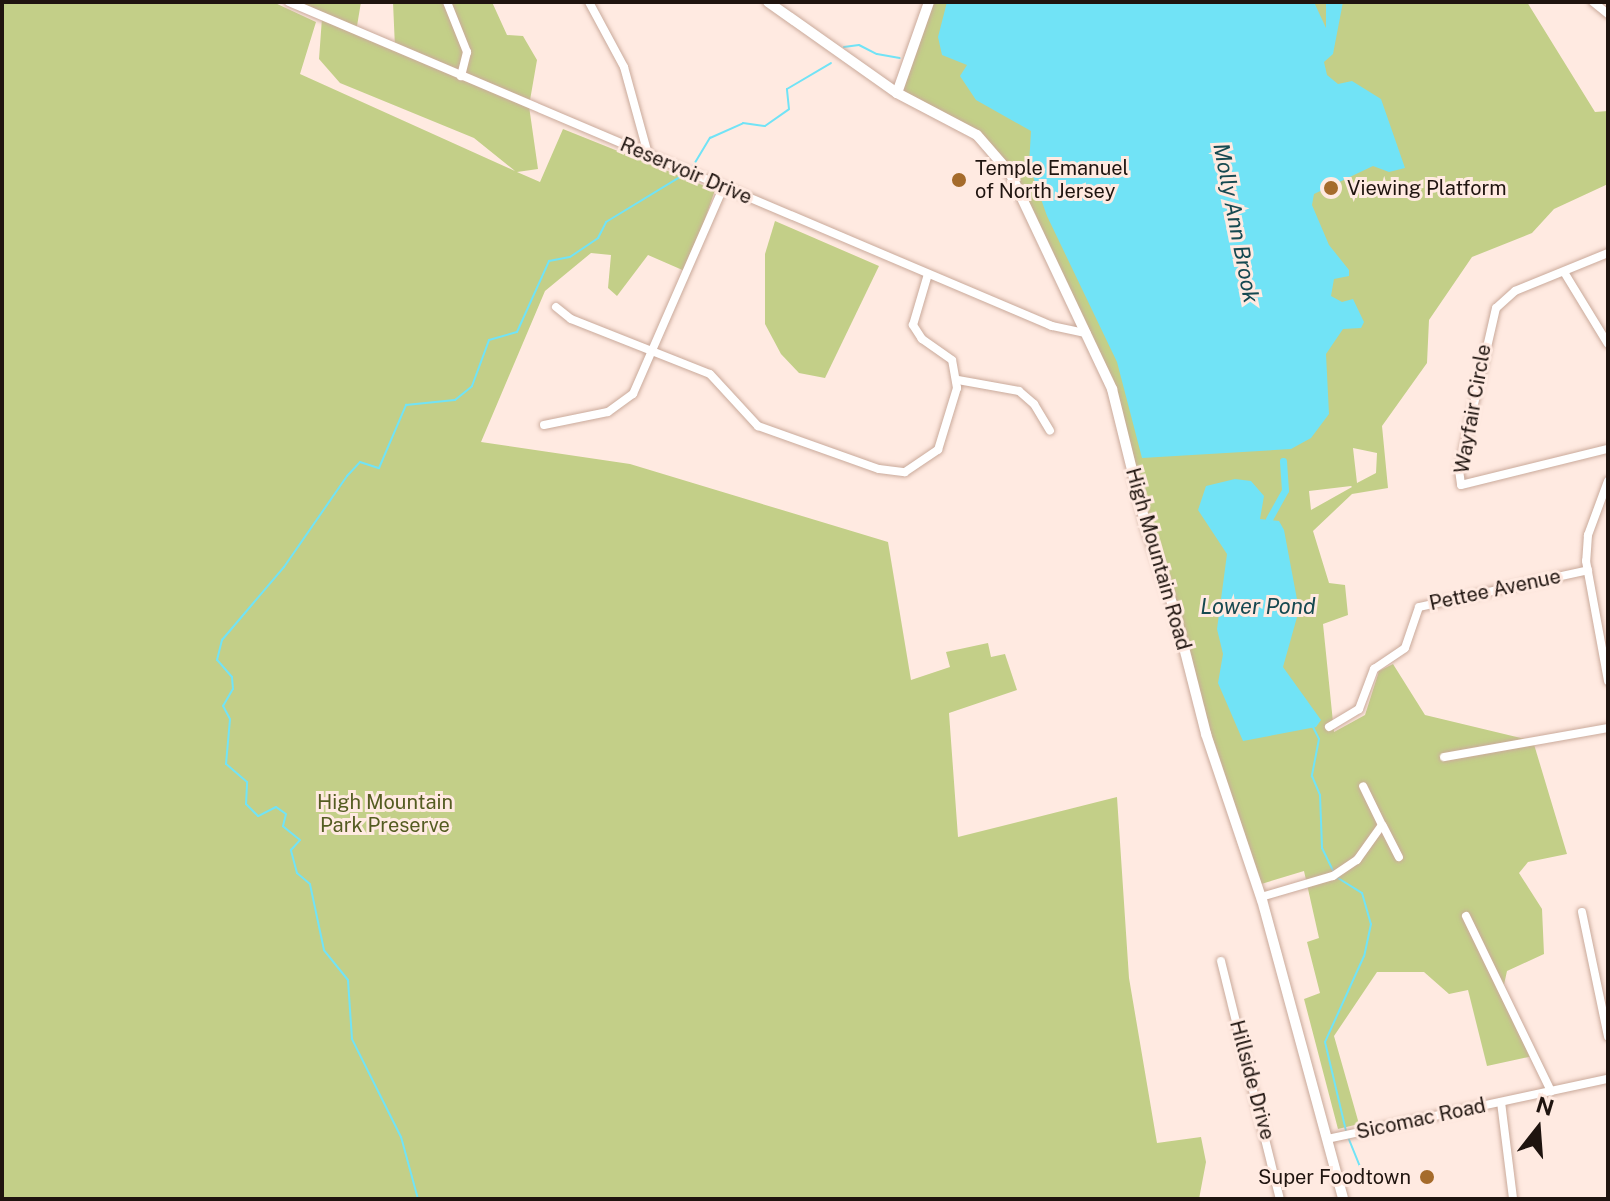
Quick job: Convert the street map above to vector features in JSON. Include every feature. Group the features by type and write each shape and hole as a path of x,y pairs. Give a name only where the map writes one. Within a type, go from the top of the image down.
{"main road":[{"name":"High Mountain Road","path":"768,2 897,93 967,129 997,153 1086,333 1112,389 1200,714 1261,897 1343,1199"},
{"path":"897,93 929,2"}],"street":[{"name":"Reservoir Drive","path":"289,2 1052,326 1086,333"},
{"path":"447,2 466,45 461,76"},
{"path":"589,2 624,67 648,154"},
{"path":"1593,2 1608,14"},
{"path":"544,425 619,407 637,388 723,188"},
{"name":"Wayfair Circle","path":"1608,253 1508,296 1491,316 1459,470 1461,485 1608,449"},
{"path":"1564,272 1608,344"},
{"path":"556,307 571,319 653,350 715,378 758,426 891,472 917,468 938,450 958,380 952,360 922,339 913,325 928,274"},
{"path":"958,380 1019,391 1034,404 1050,431"},
{"path":"1608,481 1588,535 1588,570 1604,632 1608,681"},
{"name":"Pettee Avenue","path":"1329,727 1359,709 1374,669 1405,648 1419,607 1588,570"},
{"path":"1444,757 1608,728"},
{"path":"1363,786 1399,857"},
{"path":"1261,897 1336,875 1357,860 1382,825"},
{"path":"1582,912 1608,1036"},
{"path":"1466,916 1551,1091"},
{"name":"Hillside Drive","path":"1221,961 1280,1199"},
{"name":"Sicomac Road","path":"1327,1139 1608,1079"},
{"path":"1501,1102 1513,1199"}],"green space":[{"name":"High Mountain Park Preserve","path":"2,2 273,2 316,22 300,74 515,171 474,138 340,83 319,59 322,18 288,2 361,2 356,32 395,48 393,2 492,2 507,35 523,36 537,60 529,106 538,169 517,172 540,182 563,129 715,190 687,272 648,255 617,296 608,288 611,255 591,253 545,291 481,442 630,464 888,542 911,680 950,667 946,652 988,643 991,657 1005,654 1017,690 949,713 958,837 1117,797 1129,978 1157,1143 1201,1137 1206,1162 1199,1199 2,1199"},
{"path":"929,2 1527,2 1595,112 1608,111 1608,184 1554,209 1532,233 1472,257 1429,320 1427,363 1382,426 1388,488 1352,494 1313,531 1329,583 1345,585 1348,615 1323,624 1334,732 1365,715 1379,671 1393,664 1425,715 1533,741 1567,854 1528,862 1519,873 1542,909 1544,954 1507,971 1503,989 1533,1056 1487,1066 1468,990 1449,994 1424,972 1377,972 1334,1036 1359,1124 1338,1129 1304,999 1320,993 1307,942 1319,938 1304,871 1258,885 1213,756 1116,404 1010,173 987,144 897,93","holes":["1353,448 1377,453 1376,473 1357,483","1352,487 1311,510 1309,491"]},
{"path":"775,221 879,266 825,378 799,373 781,354 765,324 765,254"}],"water":[{"path":"947,2 1314,2 1326,28 1326,2 1343,2 1333,54 1324,62 1327,75 1338,84 1352,81 1381,99 1405,168 1389,172 1373,166 1314,194 1312,205 1329,245 1349,270 1349,276 1334,279 1331,296 1342,302 1353,299 1364,322 1361,328 1343,329 1326,354 1329,414 1311,438 1291,449 1142,458 1117,362 1047,216 1029,165 1031,131 976,100 960,76 967,65 942,55 938,37"},
{"name":"Lower Pond","path":"1235,479 1251,481 1264,496 1260,519 1279,521 1284,530 1299,610 1283,667 1321,720 1316,727 1243,741 1218,683 1223,654 1217,629 1227,554 1198,510 1206,486"}],"waterway":[{"path":"844,47 859,45 877,54 900,58"},
{"path":"690,171 710,138 743,123 765,126 789,109 787,89 831,63"},
{"path":"418,1199 401,1137 352,1039 348,980 324,950 310,884 297,873 291,850 300,840 283,826 286,814 276,807 258,816 246,804 247,782 226,764 230,719 223,706 233,689 232,677 217,660 222,640 284,567 347,476 360,462 379,468 406,405 455,400 472,386 489,340 517,332 549,261 570,257 598,238 606,222 685,174"},
{"path":"1269,519 1285,490 1283,461"},
{"name":"Molly Ann Brook","path":"1313,727 1319,739 1312,776 1320,795 1322,848 1334,873"},
{"name":"Molly Ann Brook","path":"1338,878 1362,893 1371,924 1364,956 1325,1042 1346,1131"},
{"name":"Molly Ann Brook","path":"1348,1137 1360,1167"}],"place":[{"name":"Temple Emanuel of North Jersey","path":"959,180"},
{"name":"Viewing Platform","path":"1331,188"},
{"name":"Super Foodtown","path":"1427,1177"}]}
